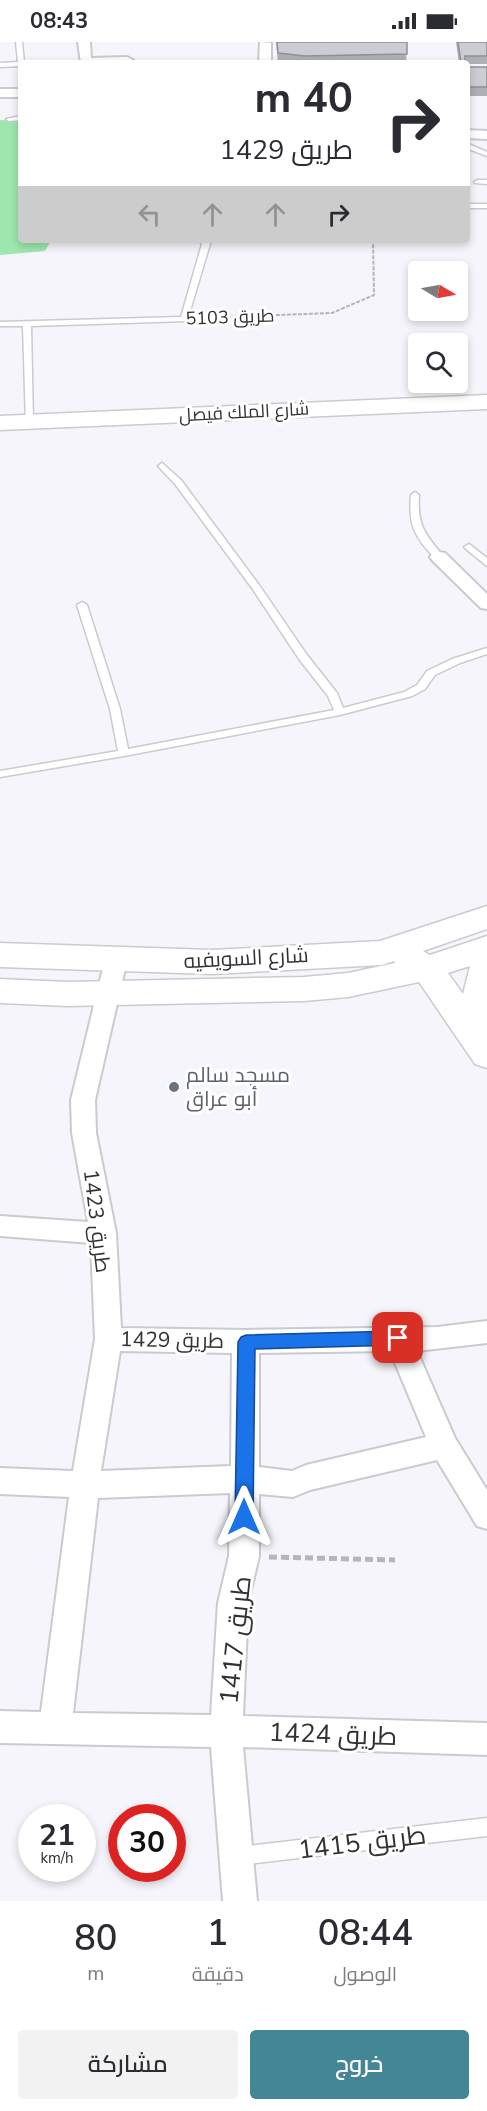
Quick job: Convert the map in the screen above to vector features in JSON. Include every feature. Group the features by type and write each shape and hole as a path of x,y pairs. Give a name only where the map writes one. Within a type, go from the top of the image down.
{"main road":[{"name":"شارع الملك فيصل","path":"0,423 487,402"},
{"name":"شارع الملك فيصل","path":"0,442 487,422"},
{"name":"شارع السويفيه","path":"0,955 212,962 382,952 487,917"},
{"name":"شارع السويفيه","path":"0,991 67,994 304,989 348,984 427,968 487,948"},
{"path":"382,952 410,958 427,968 487,1055"},
{"path":"487,966 479,992 479,1014 487,1037"}],"street":[{"path":"84,42 86,60"},
{"path":"106,60 127,58"},
{"path":"0,93 18,93"},
{"path":"470,134 487,135"},
{"path":"439,557 487,604"},
{"name":"طريق 1423","path":"55,1729 85,1485 108,1339 103,1233 84,1133 83,1100 116,960"},
{"path":"0,1226 103,1233"},
{"name":"طريق 1429","path":"108,1339 246,1342 437,1338 487,1332"},
{"path":"398,1338 444,1446 487,1516"},
{"name":"طريق 1417","path":"240,1901 226,1731 233,1603 244,1556 246,1342"},
{"path":"0,1480 85,1485 244,1479 294,1484 306,1478 444,1446"},
{"name":"طريق 1424","path":"0,1727 487,1739"}],"lane":[{"path":"20,42 21,60"},
{"path":"0,65 18,64"},
{"path":"9,119 18,118"},
{"path":"470,147 487,154"},
{"path":"477,182 487,182"},
{"path":"470,206 487,206"},
{"path":"184,319 205,243"},
{"name":"طريق 5103","path":"0,324 184,319"},
{"path":"27,322 29,422"},
{"path":"162,466 178,482 256,587 303,657 333,695 340,712"},
{"path":"415,495 413,512 415,526 439,557"},
{"path":"469,547 487,563"},
{"path":"82,605 115,709 124,753"},
{"path":"0,774 340,712 408,694 421,687 431,673 456,661 487,651"},
{"name":"طريق 1415","path":"237,1856 487,1827"}],"path":[{"name":"طريق 5103","path":"184,319 332,313 374,295 373,243"},
{"path":"244,1556 395,1560"}],"green space":[{"path":"0,120 18,121 18,243 49,243 45,251 0,255"}],"building":[{"path":"277,42 407,42 407,54 305,56 278,53"},
{"path":"458,42 487,42 487,56 465,56 465,60 461,60"},
{"path":"470,67 487,67 487,87 470,87"}],"place":[{"name":"مسجد سالم أبو عراق","path":"174,1087"}],"route":[{"path":"244,1517 246,1342 398,1338"}]}
